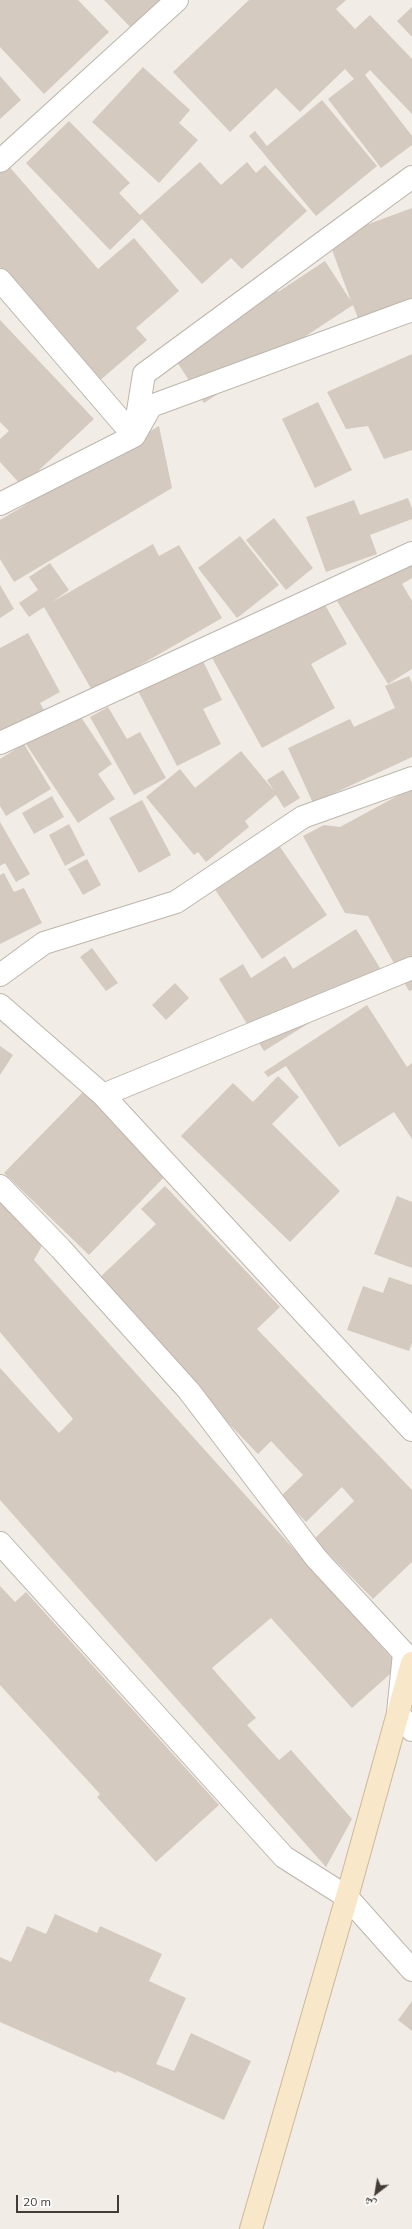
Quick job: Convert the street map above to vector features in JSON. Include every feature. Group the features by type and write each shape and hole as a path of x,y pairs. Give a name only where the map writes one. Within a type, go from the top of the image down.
{"main road":[{"path":"251,2229 348,1897 412,1663"}],"street":[{"path":"0,161 178,0"},
{"path":"134,436 144,374 412,177"},
{"path":"0,280 134,436"},
{"path":"0,504 134,436 152,406 412,310"},
{"path":"0,742 412,553"},
{"path":"0,975 44,943 176,902 303,817 412,778"},
{"path":"103,1095 412,968"},
{"path":"0,1005 103,1095 412,1430"},
{"path":"0,1186 61,1248 189,1391 316,1558 404,1653 398,1713 412,1730"},
{"path":"0,1543 284,1857 348,1897 412,1970"}],"building":[{"path":"0,0 78,0 109,32 44,94 0,47"},
{"path":"104,0 169,0 136,33"},
{"path":"249,0 346,0 336,9 355,29 370,15 412,59 412,114 370,70 365,75 412,136 412,145 381,168 328,99 354,79 345,69 300,112 276,88 230,132 173,72"},
{"path":"412,7 412,37 397,21"},
{"path":"143,67 190,110 179,123 198,140 159,183 92,122"},
{"path":"0,76 21,100 0,119"},
{"path":"322,100 377,166 316,216 249,136 255,131 267,146"},
{"path":"69,121 130,183 119,193 140,215 200,162 221,185 247,162 256,173 265,165 307,211 242,269 231,258 202,284 142,219 110,250 26,163"},
{"path":"7,164 98,269 134,238 179,291 136,328 147,340 98,382 0,267 0,170"},
{"path":"412,208 412,298 358,318 353,305 204,403 167,347 269,279 278,292 325,261 351,301 328,239"},
{"path":"0,320 94,419 22,486 0,462 0,439 9,431 0,422"},
{"path":"412,354 412,450 384,459 368,426 346,429 327,392"},
{"path":"318,402 352,470 315,488 282,419"},
{"path":"159,426 172,488 14,582 0,559 0,520"},
{"path":"408,498 412,509 412,519 370,535 377,554 326,572 306,517 354,500 360,515"},
{"path":"274,518 313,568 286,590 246,540"},
{"path":"240,536 279,585 237,618 198,568"},
{"path":"153,544 159,556 179,545 222,618 93,692 44,607 29,617 19,603 38,590 29,577 50,563 69,590 52,602"},
{"path":"407,558 412,565 412,578 402,584 412,601 412,669 388,684 337,601"},
{"path":"0,585 14,609 0,618"},
{"path":"320,596 347,644 311,664 335,708 262,748 211,656"},
{"path":"28,633 60,692 40,703 45,712 0,736 0,648"},
{"path":"200,655 222,700 203,709 221,744 177,766 136,687"},
{"path":"409,676 412,683 412,757 313,803 288,748 350,719 354,727 395,708 385,686"},
{"path":"108,707 127,739 140,732 166,778 134,795 90,717"},
{"path":"75,708 112,764 98,774 115,799 78,823 24,741"},
{"path":"24,744 51,789 6,816 0,806 0,759"},
{"path":"241,751 274,791 267,780 283,770 300,798 284,808 276,795 245,821 249,827 206,862 198,852 194,855 146,797 180,769 195,788"},
{"path":"412,788 412,990 409,991 368,916 345,913 303,836 324,825 340,827"},
{"path":"52,796 64,817 34,834 22,813"},
{"path":"142,800 171,855 139,873 109,818"},
{"path":"0,822 30,874 16,882 5,863 0,866"},
{"path":"69,824 85,855 65,866 49,835"},
{"path":"278,844 327,915 262,959 214,888"},
{"path":"87,859 101,885 83,895 68,869"},
{"path":"4,873 14,892 24,888 42,923 0,944 0,875"},
{"path":"356,929 385,976 264,1051 219,979 243,964 251,978 285,956 293,969"},
{"path":"92,948 118,983 106,991 80,957"},
{"path":"175,983 189,998 166,1020 152,1005"},
{"path":"367,1005 407,1067 412,1063 412,1139 394,1112 339,1147 286,1066 268,1077 264,1072"},
{"path":"0,1046 13,1055 0,1075"},
{"path":"278,1076 299,1097 272,1124 340,1191 290,1242 181,1136 233,1083 253,1102"},
{"path":"84,1091 169,1172 89,1255 4,1173"},
{"path":"165,1186 280,1307 257,1329 412,1490 412,1562 373,1599 314,1539 354,1501 342,1487 306,1522 281,1496 303,1475 271,1441 258,1454 94,1283 156,1224 141,1209"},
{"path":"0,1193 44,1242 34,1260 399,1666 352,1708 271,1618 212,1668 256,1718 247,1725 279,1760 291,1750 352,1819 326,1867 0,1500 0,1368 59,1433 73,1419 0,1332"},
{"path":"397,1196 412,1202 412,1268 374,1254"},
{"path":"389,1277 412,1285 412,1343 409,1351 347,1330 363,1286 383,1293"},
{"path":"0,1586 15,1602 26,1592 219,1805 156,1862 97,1797 100,1794 0,1685"},
{"path":"55,1914 97,1933 100,1926 162,1954 149,1981 186,1998 156,2064 174,2071 191,2033 251,2061 224,2120 117,2071 116,2073 0,2022 0,1957 11,1962 27,1926 46,1934"},
{"path":"412,2001 412,2031 398,2020"}]}
